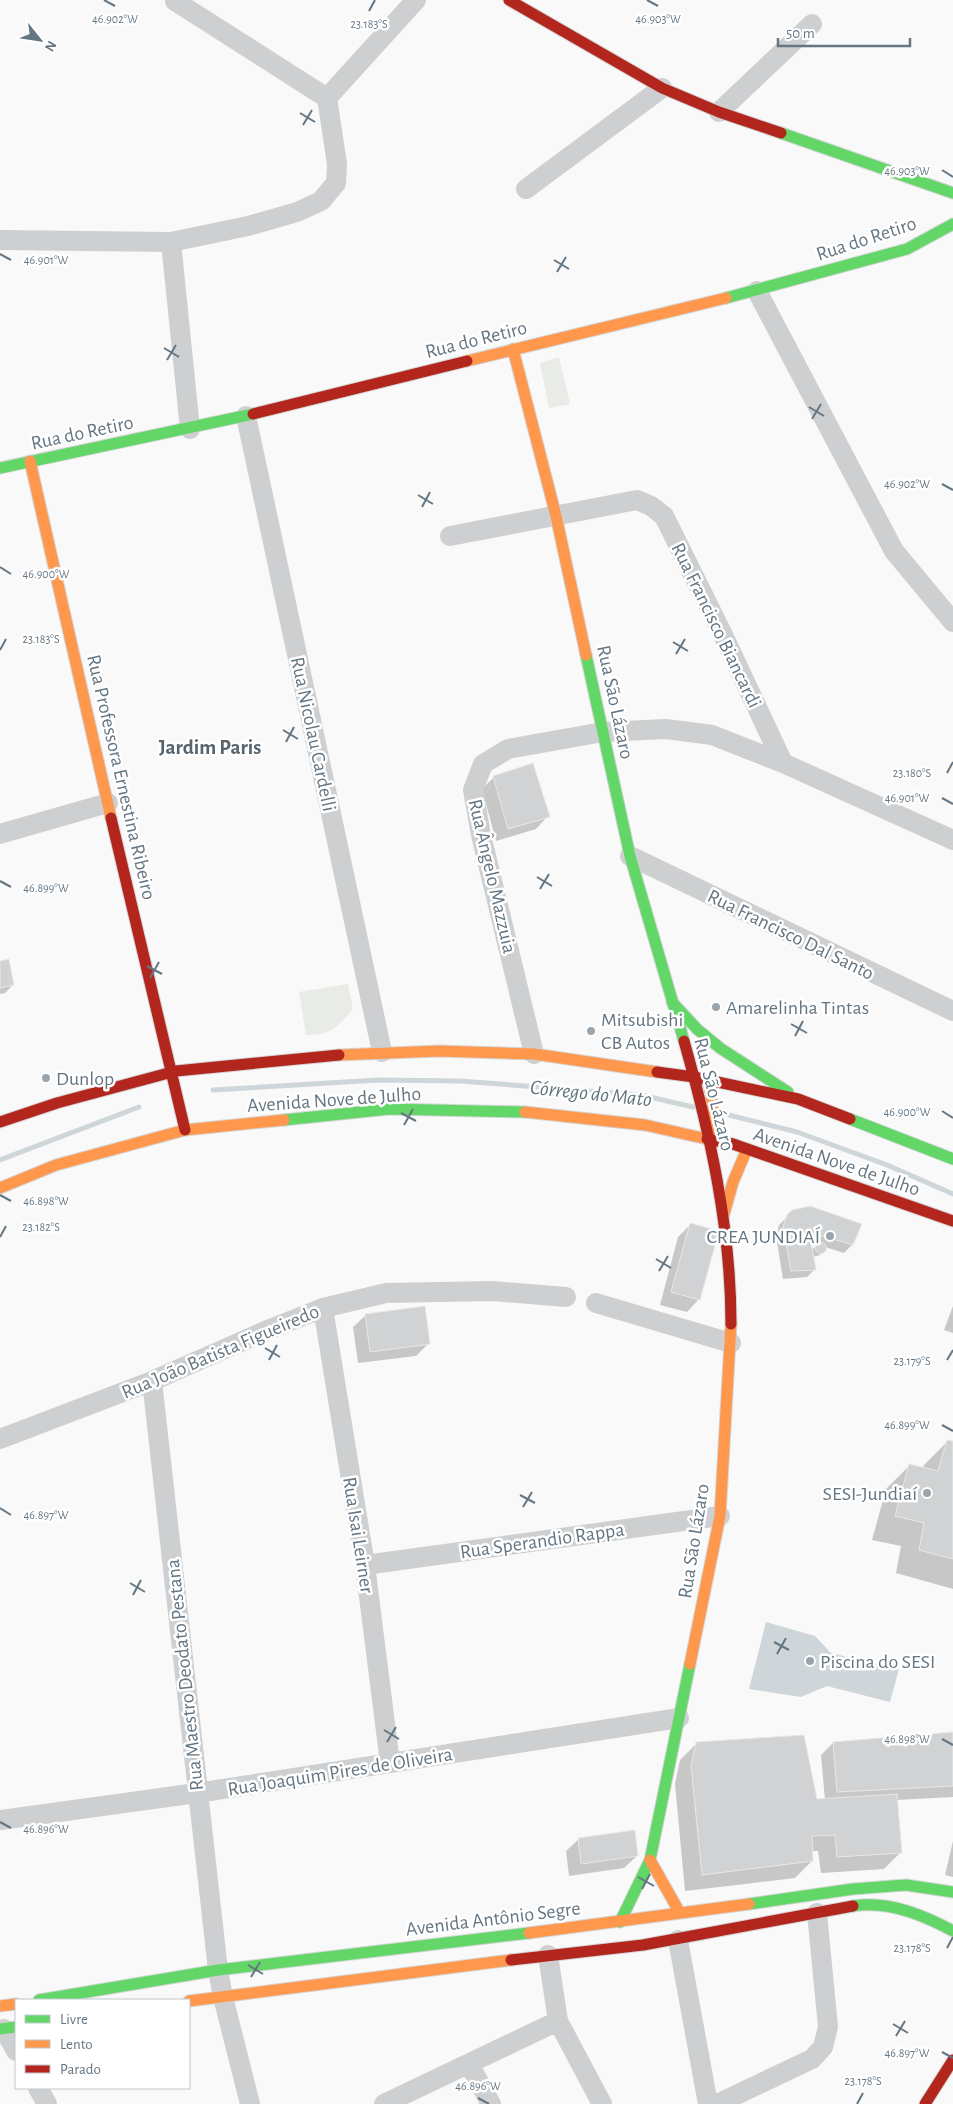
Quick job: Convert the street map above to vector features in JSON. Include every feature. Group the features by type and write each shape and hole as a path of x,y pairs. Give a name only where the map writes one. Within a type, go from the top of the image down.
{"main road":[{"path":"509,0 662,88 719,112 953,193"},
{"name":"Rua do Retiro","path":"0,468 246,416 513,349 757,292 906,249 951,232"},
{"name":"Rua São Lázaro","path":"513,349 556,516 630,856 708,1132 724,1214 731,1294 731,1343 720,1516 650,1860 620,1922"},
{"name":"Rua Professora Ernestina Ribeiro","path":"30,461 185,1130"},
{"path":"672,1002 697,1029 720,1048 767,1076 798,1099"},
{"name":"Avenida Nove de Julho","path":"0,1122 57,1103 172,1072 277,1060 382,1052 439,1051 534,1054 694,1077 798,1099 953,1158"},
{"path":"708,1080 712,1100 708,1132"},
{"name":"Avenida Nove de Julho","path":"0,1188 56,1165 185,1130 399,1109 524,1112 708,1132 733,1144 953,1221"},
{"path":"724,1214 747,1149"},
{"path":"643,1945 669,1931 674,1926 680,1912 650,1860"},
{"name":"Avenida Antônio Segre","path":"45,1999 218,1970 620,1922 680,1912 862,1888 906,1885 953,1892"},
{"path":"190,2001 678,1940 860,1905 893,1907 922,1914 950,1928"},
{"path":"0,2006 15,2004"},
{"path":"925,2104 953,2060"}],"street":[{"path":"327,98 416,0"},
{"path":"0,240 170,242 248,226 297,212 321,201 336,183 337,164 327,98 175,1"},
{"path":"719,112 812,24"},
{"path":"526,189 662,88"},
{"path":"170,242 190,429"},
{"path":"757,292 894,551 953,622"},
{"name":"Rua Nicolau Cardelli","path":"246,416 382,1052"},
{"name":"Rua Francisco Biancardi","path":"556,516 637,500 651,506 664,516 724,637 783,763"},
{"path":"450,536 556,516"},
{"name":"Rua Ângelo Mazzuia","path":"534,1054 473,790 483,764 508,749 603,732 666,729 712,735 783,763 953,840"},
{"path":"0,834 108,804"},
{"name":"Rua Francisco Dal Santo","path":"630,856 953,1011"},
{"name":"Rua João Batista Figueiredo","path":"0,1439 152,1381 323,1308 386,1293 492,1291 566,1297"},
{"path":"596,1303 731,1343"},
{"name":"Rua Isai Leirner","path":"323,1308 365,1565 390,1763"},
{"name":"Rua Maestro Deodato Pestana","path":"152,1381 218,1970 222,1996 250,2104"},
{"name":"Rua Sperandio Rappa","path":"365,1565 720,1516"},
{"name":"Rua Joaquim Pires de Oliveira","path":"0,1820 197,1793 679,1718"},
{"path":"717,2104 812,2059 823,2047 828,2027 817,1913"},
{"path":"678,1940 708,2104"},
{"path":"548,1955 558,2021 602,2104"},
{"path":"384,2104 558,2021"},
{"path":"7,2028 15,2048"},
{"path":"469,2064 491,2104"},
{"path":"39,2089 47,2104"}],"shaded area":[{"path":"559,357 570,404 549,408 540,363"},
{"path":"348,984 353,1009 338,1026 328,1032 306,1035 299,992"},
{"name":"Piscina do SESI","path":"766,1622 815,1636 831,1653 899,1669 890,1702 827,1686 801,1697 749,1689"}],"building":[{"path":"533,763 550,817 508,829 493,776"},
{"path":"9,959 14,985 0,988 0,961"},
{"path":"810,1206 862,1224 853,1245 809,1232 816,1270 791,1271 783,1227 787,1215 792,1210"},
{"path":"690,1223 719,1231 700,1300 671,1292"},
{"path":"821,1242 827,1248 821,1254 815,1248"},
{"path":"425,1306 430,1344 370,1352 365,1314"},
{"name":"SESI-Jundiaí","path":"947,1440 953,1441 953,1559 919,1550 924,1523 895,1516 909,1464 938,1471"},
{"path":"953,1732 953,1786 837,1792 833,1742"},
{"path":"804,1735 817,1799 897,1794 902,1853 837,1857 835,1835 812,1836 813,1861 702,1875 691,1766 696,1742"},
{"path":"635,1830 638,1856 581,1864 578,1838"}],"waterway":[{"name":"Córrego do Mato","path":"213,1090 378,1080 460,1081 641,1095 693,1107"},
{"name":"Córrego do Mato","path":"0,1160 139,1107"},
{"name":"Córrego do Mato","path":"721,1113 797,1132 887,1165 953,1194"}],"traffic: fast":[{"path":"781,133 953,193"},
{"path":"726,298 907,249 953,224"},
{"path":"0,468 253,414"},
{"path":"586,655 630,856 684,1041"},
{"path":"672,1002 697,1029 720,1048 788,1092"},
{"path":"284,1120 389,1109 525,1112"},
{"path":"850,1119 953,1159"},
{"path":"620,1922 650,1860 690,1664"},
{"path":"749,1904 853,1889 906,1885 953,1892"},
{"path":"853,1906 879,1905 905,1910 918,1914 953,1931"},
{"path":"45,1999 218,1970 529,1933"},
{"path":"0,2029 15,2027"}],"traffic: slow":[{"path":"467,361 726,298"},
{"path":"513,349 556,516 586,655"},
{"path":"30,461 111,818"},
{"path":"339,1055 439,1051 534,1054 657,1072"},
{"path":"525,1112 645,1125 707,1139 713,1117 708,1080"},
{"path":"0,1188 56,1165 185,1130 284,1120"},
{"path":"724,1214 733,1182 747,1149"},
{"path":"690,1664 720,1516 731,1324"},
{"path":"650,1860 680,1913"},
{"path":"529,1933 749,1904"},
{"path":"190,2001 511,1960"},
{"path":"0,2006 15,2004"}],"traffic: jam":[{"path":"509,0 662,88 719,112 781,133"},
{"path":"253,414 467,361"},
{"path":"111,818 185,1130"},
{"path":"684,1041 710,1146 723,1217 730,1288 731,1324"},
{"path":"0,1122 57,1103 176,1071 339,1055"},
{"path":"657,1072 694,1077 798,1099 850,1119"},
{"path":"707,1139 733,1144 953,1221"},
{"path":"511,1960 643,1945 853,1906"},
{"path":"925,2104 953,2060"}],"place":[{"name":"Amarelinha Tintas","path":"716,1007"},
{"name":"Mitsubishi CB Autos","path":"591,1031"},
{"name":"Dunlop","path":"46,1078"},
{"name":"CREA JUNDIAÍ","path":"830,1236"},
{"name":"SESI-Jundiaí","path":"927,1493"},
{"name":"Piscina do SESI","path":"810,1661"}],"district":[{"name":"Jardim Paris","path":"210,747"}]}
